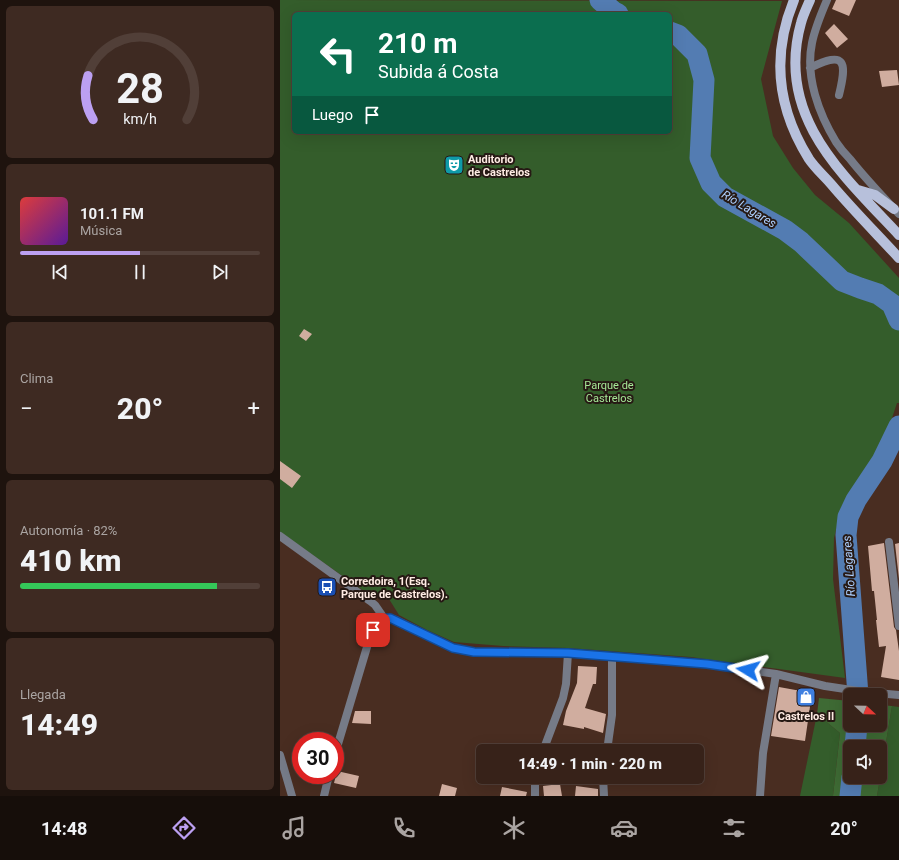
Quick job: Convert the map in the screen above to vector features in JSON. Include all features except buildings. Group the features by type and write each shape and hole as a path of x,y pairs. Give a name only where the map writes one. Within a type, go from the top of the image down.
{"main road":[{"path":"794,0 786,19 780,50 780,79 786,108 795,133 810,160 899,258"},
{"path":"810,0 801,22 796,54 796,78 801,102 810,126 823,149 856,189 899,235"},
{"path":"856,189 875,195 897,211"}],"street":[{"path":"827,0 818,20 811,44 810,68 813,88 823,118 837,144 897,211"},
{"path":"810,68 829,59 839,61 844,65 844,75 839,94"},
{"path":"280,536 370,601 375,605 384,618 396,620 453,648 474,652 568,653 707,664 776,674 865,692 899,695"},
{"path":"889,542 899,626"},
{"path":"342,732 370,637 376,625 384,618"},
{"path":"546,744 565,691 568,653"},
{"path":"608,744 612,715 612,657"},
{"path":"760,796 763,753 776,674"},
{"path":"280,755 292,796"},
{"path":"324,796 327,784"},
{"path":"535,784 535,796"},
{"path":"604,784 604,796"}],"green space":[{"name":"Parque de Castrelos","path":"280,0 782,1 761,79 773,136 793,168 815,195 849,223 899,278 899,403 897,403 878,455 842,506 834,538 833,579 845,678 691,657 568,648 503,646 454,642 399,615 389,599 379,595 371,596 280,532"},
{"path":"819,698 843,700 843,732 887,732 887,706 892,706 886,740 843,740 843,784 879,784 877,796 833,796 840,733 817,714"},
{"path":"892,706 899,707 899,796 877,796 879,784 887,784 886,740"},
{"path":"817,714 840,733 833,796 800,796"}],"waterway":[{"name":"Río Lagares","path":"600,0 614,12"},
{"name":"Río Lagares","path":"672,33 678,35 697,54 704,80 700,158 711,183 725,197 785,230 801,242 842,281 878,294 892,304 899,320"},
{"name":"Río Lagares","path":"857,688 846,535 848,517 856,500 882,461 899,426"},
{"name":"Río Lagares","path":"856,732 856,740"},
{"name":"Río Lagares","path":"850,796 851,784"}],"place":[{"name":"Auditorio de Castrelos","path":"454,165"},
{"name":"Corredoira, 1(Esq. Parque de Castrelos).","path":"327,587"},
{"name":"Castrelos II","path":"806,697"}],"route":[{"path":"373,630 379,621 384,618 390,618 453,648 474,652 568,653 707,664 748,670"}]}
